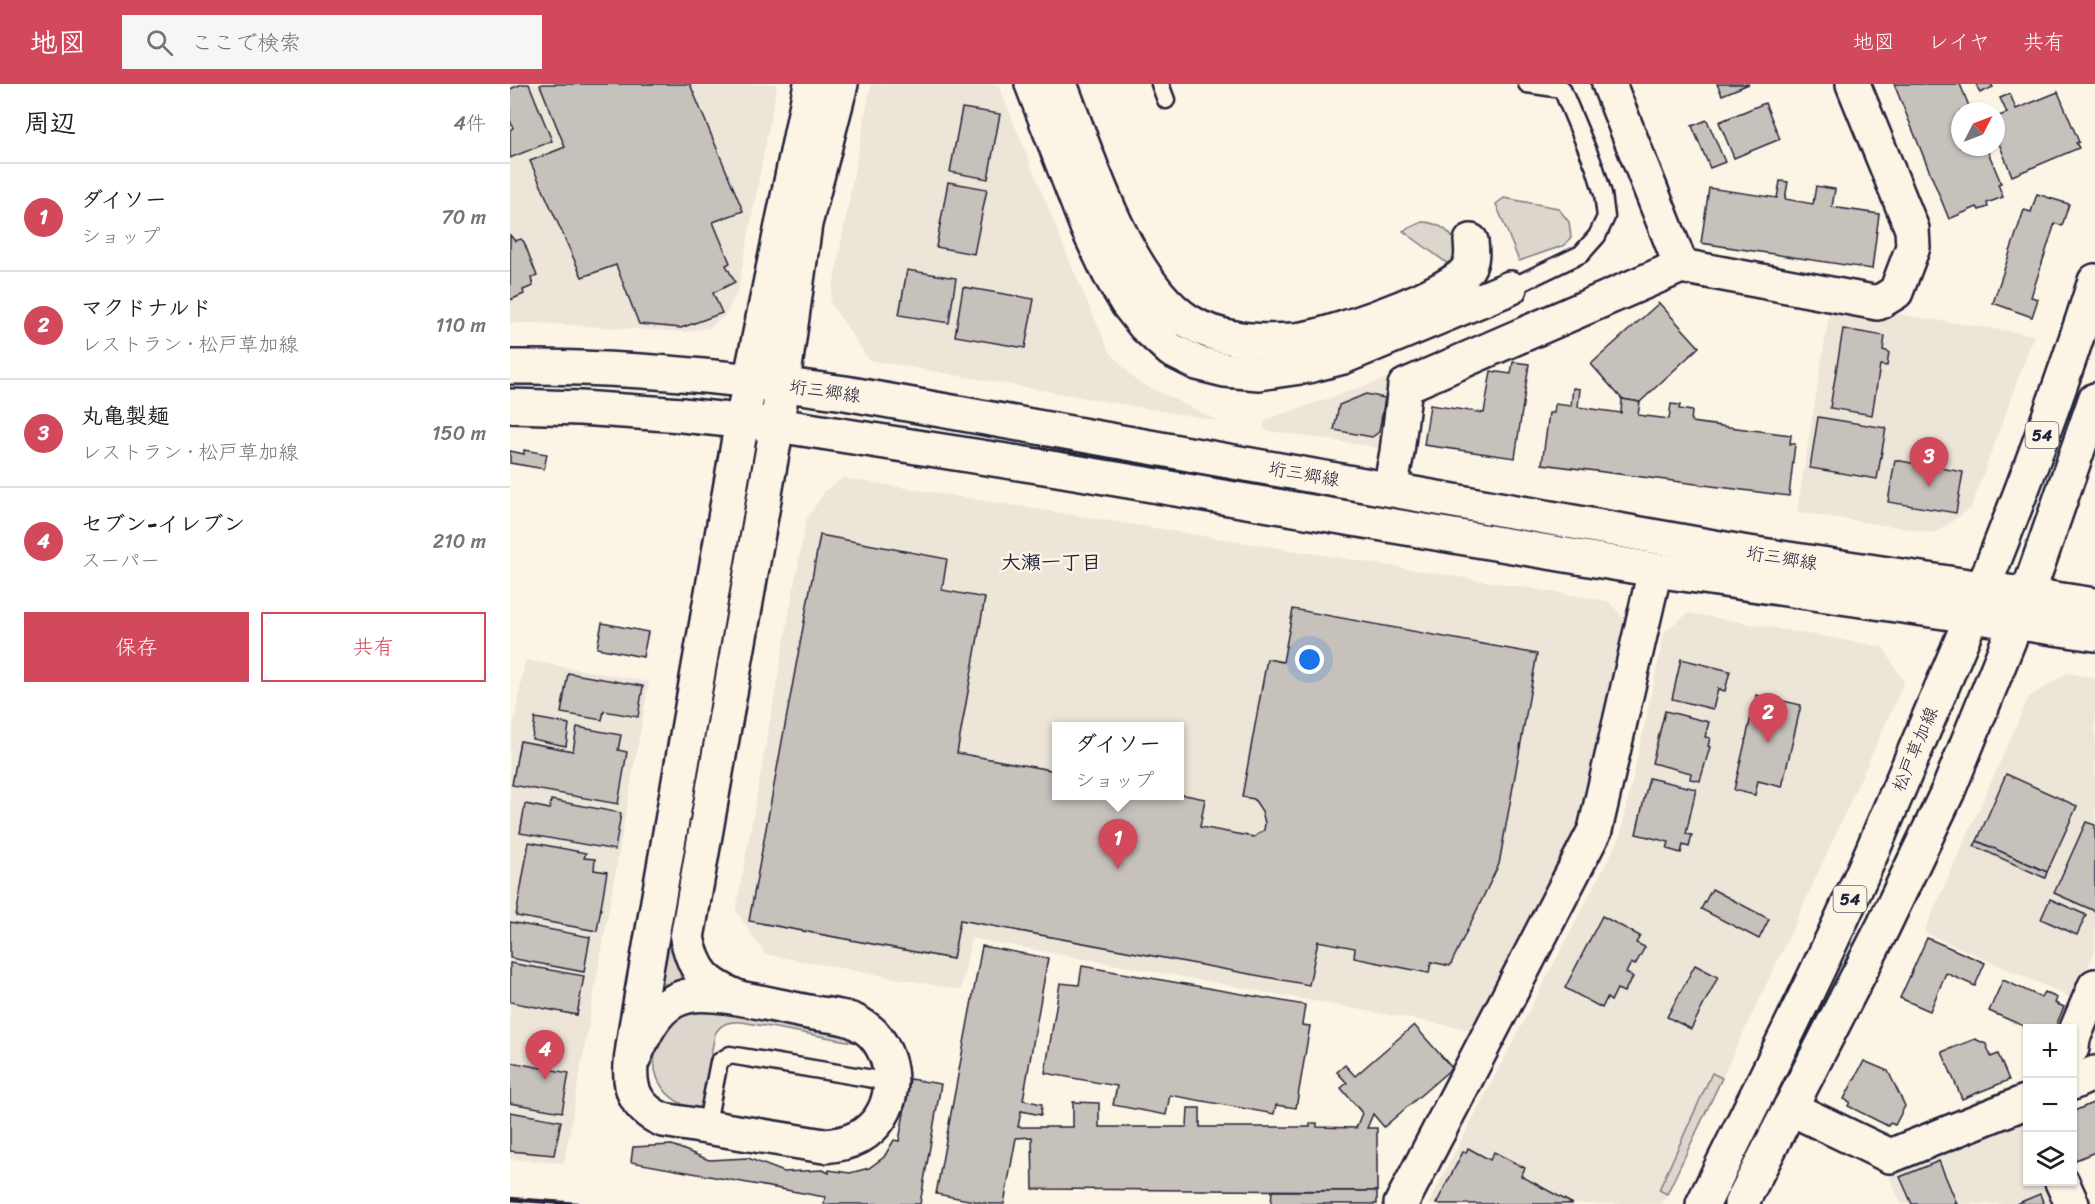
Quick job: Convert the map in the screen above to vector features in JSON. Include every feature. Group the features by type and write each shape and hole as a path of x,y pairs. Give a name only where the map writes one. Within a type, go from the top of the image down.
{"main road":[{"path":"631,1064 648,1028 660,1012 674,1001 690,995 721,996 854,1020 872,1033 883,1048 891,1070 888,1100 879,1119 859,1137 841,1144 824,1146 663,1120 651,1115 641,1107 630,1081 631,1064 648,958 742,421 811,84"},
{"path":"747,1001 717,989 706,979 695,967 687,938 777,425 805,224 842,84"},
{"path":"1032,84 1100,222 1135,261 1156,290 1188,321 1208,331 1235,338 1265,341 1297,340 1327,334 1391,311 1457,280 1468,269 1472,256 1471,241"},
{"path":"1060,84 1100,222 1109,273 1127,303 1145,326 1172,350 1197,363 1225,370 1258,373 1283,371 1343,357 1510,288"},
{"path":"1609,84 1681,266"},
{"path":"1389,489 1397,452 1405,386 1681,266 1878,303 1896,292 1913,247 1912,229 1853,84"},
{"name":"松戸草加線","path":"1703,1204 1805,997 1870,855 1978,601 2007,531 2075,344 2095,281"},
{"name":"垳三郷線","path":"510,367 551,367 750,381 857,395 1742,552 2022,608 2095,634"},
{"name":"54","path":"1741,1204 1878,937 1948,791 2022,608 2095,400"},
{"name":"垳三郷線","path":"510,406 580,408 777,425 1057,469 1655,570 1978,601"},
{"path":"1401,1204 1595,830 1655,570"},
{"name":"垳三郷線","path":"2022,608 2095,605"},
{"path":"2077,1029 2095,986"},
{"path":"1790,1108 1890,1156 2023,1103"},
{"path":"2064,1186 2072,1204"}],"lane":[{"path":"1510,288 1581,254 1597,236 1606,218 1604,194 1562,89 1527,84"},
{"path":"706,1128 719,1062 730,1055 891,1082"}],"shaded area":[{"path":"510,84 777,84 738,290 726,315 709,328 683,332 510,323"},
{"path":"871,84 998,84 1074,272 1109,351 1136,381 1219,421 869,360 830,302"},
{"path":"1504,198 1558,208 1569,222 1571,237 1565,245 1519,261 1496,204"},
{"path":"1422,222 1440,226 1450,234 1456,252 1451,266 1403,231"},
{"path":"1831,304 2034,335 1971,508 1935,533 1797,512"},
{"path":"1394,376 1382,448 1264,430 1265,420"},
{"path":"843,478 1608,601 1626,621 1613,695 1583,826 1477,1031 971,938 961,990 765,954 736,911 806,520 826,490"},
{"path":"1688,613 1883,647 1904,683 1794,926 1662,1204 1428,1204 1620,837 1665,631"},
{"path":"525,660 649,682 564,1163 510,1159 510,745"},
{"path":"2067,673 2095,678 2095,951 2074,999 1924,932 2029,697"},
{"path":"712,707 676,955 681,976 675,984 665,985 662,981"},
{"path":"697,1008 829,1029 846,1035 853,1042 742,1022 726,1024 720,1027 715,1034 699,1110 673,1098 664,1089 655,1067 655,1054 659,1041 672,1021 675,1017"},
{"path":"1712,1073 1722,1078 1667,1194 1659,1190"},
{"path":"2023,1119 2023,1186 2052,1186 2059,1204 1901,1204 1889,1175"}],"building":[{"path":"529,84 552,141 510,158 510,130 513,128 510,120 510,89"},
{"path":"690,84 743,211 713,222 730,263 726,265 735,282 713,293 722,313 681,328 639,324 616,265 582,277 530,161 565,147 540,85"},
{"path":"1717,84 1749,84 1722,95"},
{"path":"1894,84 1960,84 1967,102 1951,102 1951,156 1990,156 2001,183 1998,184 2003,197 1987,203 1988,207 1979,210 1977,207 1949,219"},
{"path":"1976,84 1991,84 1993,87 1980,93"},
{"path":"2058,92 2079,142 2076,143 2079,148 2012,176 2004,156 2005,114 2007,113 2005,102 2002,102 2000,98 2010,94 2016,109"},
{"path":"1765,103 1780,139 1734,158 1719,122"},
{"path":"962,108 1000,114 988,179 950,172"},
{"path":"1707,120 1725,162 1710,168 1692,126"},
{"path":"1780,181 1788,182 1785,199 1813,204 1816,186 1835,189 1832,207 1879,214 1872,269 1701,243 1709,188 1777,198"},
{"path":"948,182 987,189 974,254 936,247"},
{"path":"2037,194 2069,204 2062,226 2055,223 2031,297 2038,299 2032,317 1993,303 2024,210 2031,212"},
{"path":"510,235 515,241 521,239 524,242 537,276 531,278 533,286 523,290 524,294 510,300"},
{"path":"907,270 956,278 949,323 899,315"},
{"path":"963,287 1034,299 1025,348 955,336"},
{"path":"1659,303 1699,347 1640,402 1622,399 1591,364"},
{"path":"1843,329 1885,336 1883,350 1889,352 1887,366 1880,365 1872,415 1830,408"},
{"path":"1513,362 1529,364 1515,458 1424,445 1430,405 1484,413 1491,371 1511,374"},
{"path":"1573,388 1580,389 1578,407 1621,413 1622,399 1640,402 1638,415 1669,419 1671,404 1680,405 1679,409 1692,411 1691,422 1791,435 1790,444 1795,444 1789,496 1542,464 1549,413 1554,413 1555,404 1571,406"},
{"path":"1366,394 1385,398 1379,432 1372,437 1334,430 1339,405"},
{"path":"1818,417 1886,428 1877,479 1810,468"},
{"path":"524,450 547,454 544,469 510,463 510,451 524,454"},
{"path":"1895,460 1963,472 1956,513 1888,502"},
{"path":"820,535 947,559 942,590 985,598 957,753 1052,770 1052,800 1184,800 1184,795 1205,799 1200,827 1254,837 1264,830 1262,811 1254,799 1242,797 1267,659 1283,662 1293,609 1537,654 1499,864 1450,966 1431,962 1429,973 1354,958 1355,948 1318,941 1309,985 960,920 953,959 749,921"},
{"path":"602,623 648,632 643,657 597,648"},
{"path":"1681,659 1730,671 1725,691 1718,689 1713,709 1672,699"},
{"path":"568,673 643,686 638,717 604,711 602,720 561,713"},
{"path":"1756,695 1801,705 1782,787 1758,781 1755,795 1734,790"},
{"path":"1665,711 1709,722 1705,737 1710,738 1708,746 1710,747 1700,781 1690,779 1691,773 1652,763"},
{"path":"535,718 569,724 566,746 532,739"},
{"path":"577,727 621,735 618,750 627,752 618,804 512,785 520,741 573,751"},
{"path":"2006,774 2077,806 2047,872 1977,841"},
{"path":"1649,778 1696,789 1686,834 1692,835 1689,847 1683,845 1681,853 1667,849 1669,842 1636,834"},
{"path":"551,800 621,813 615,850 520,833 525,804 550,809"},
{"path":"2086,822 2095,825 2095,911 2054,893"},
{"path":"1977,841 2047,872 2045,878 1974,846"},
{"path":"529,842 586,853 584,858 595,859 594,870 607,872 597,931 516,916"},
{"path":"1712,889 1769,919 1759,939 1701,909"},
{"path":"2050,899 2086,915 2077,935 2041,919"},
{"path":"1602,916 1640,936 1636,943 1645,947 1635,965 1631,963 1626,973 1633,977 1624,992 1617,989 1611,1001 1607,998 1602,1008 1565,988"},
{"path":"510,922 590,937 584,972 510,958"},
{"path":"1927,938 1985,963 1975,986 1946,973 1930,1011 1900,998"},
{"path":"982,946 1048,958 1023,1100 1042,1104 1041,1115 1021,1111 1018,1127 1073,1127 1073,1102 1099,1103 1099,1127 1187,1127 1188,1108 1200,1108 1200,1127 1310,1127 1310,1123 1317,1123 1317,1127 1356,1128 1362,1113 1341,1088 1347,1083 1337,1072 1345,1065 1355,1076 1414,1025 1452,1068 1384,1127 1373,1114 1367,1128 1377,1128 1377,1191 1033,1189 1032,1137 1016,1138 1004,1204 990,1204 936,1194"},
{"path":"510,963 584,976 577,1015 510,1002"},
{"path":"1695,965 1718,977 1691,1029 1667,1017"},
{"path":"1082,966 1305,1005 1302,1025 1310,1026 1296,1108 1276,1105 1274,1114 1170,1095 1166,1115 1113,1105 1117,1086 1045,1073 1060,983 1079,985"},
{"path":"2003,980 2041,997 2044,992 2057,998 2055,1003 2064,1007 2057,1024 2023,1024 2023,1026 1989,1011"},
{"path":"1975,1039 1986,1044 1991,1057 1998,1054 2009,1080 1962,1099 1942,1052"},
{"path":"1864,1061 1888,1071 1905,1106 1895,1125 1890,1123 1888,1126 1848,1106 1850,1102 1844,1099"},
{"path":"510,1062 569,1073 562,1112 510,1103"},
{"path":"910,1079 941,1084 920,1204 824,1204 825,1197 631,1162 633,1147 672,1145 709,1160 748,1158 784,1172 823,1170 829,1173 829,1170 850,1173 869,1168 884,1157 894,1140 899,1141"},
{"path":"2095,1102 2095,1152 2077,1160 2077,1132 2077,1110"},
{"path":"510,1112 561,1121 554,1155 510,1151"},
{"path":"1468,1148 1490,1160 1494,1152 1525,1168 1521,1176 1573,1204 1436,1204 1463,1152 1466,1153"},
{"path":"1939,1161 1957,1204 1912,1204 1900,1177"},
{"path":"1272,1191 1377,1191 1377,1204 1271,1204"},
{"path":"2040,1194 2044,1204 2016,1204"}],"railway":[{"path":"510,1199 577,1204"}],"place":[{"name":"丸亀製麺","path":"1929,487"},
{"name":"マクドナルド","path":"1768,743"},
{"name":"ダイソー","path":"1118,869"},
{"name":"セブン-イレブン","path":"545,1080"}],"district":[{"name":"大瀬一丁目","path":"1051,562"}]}
